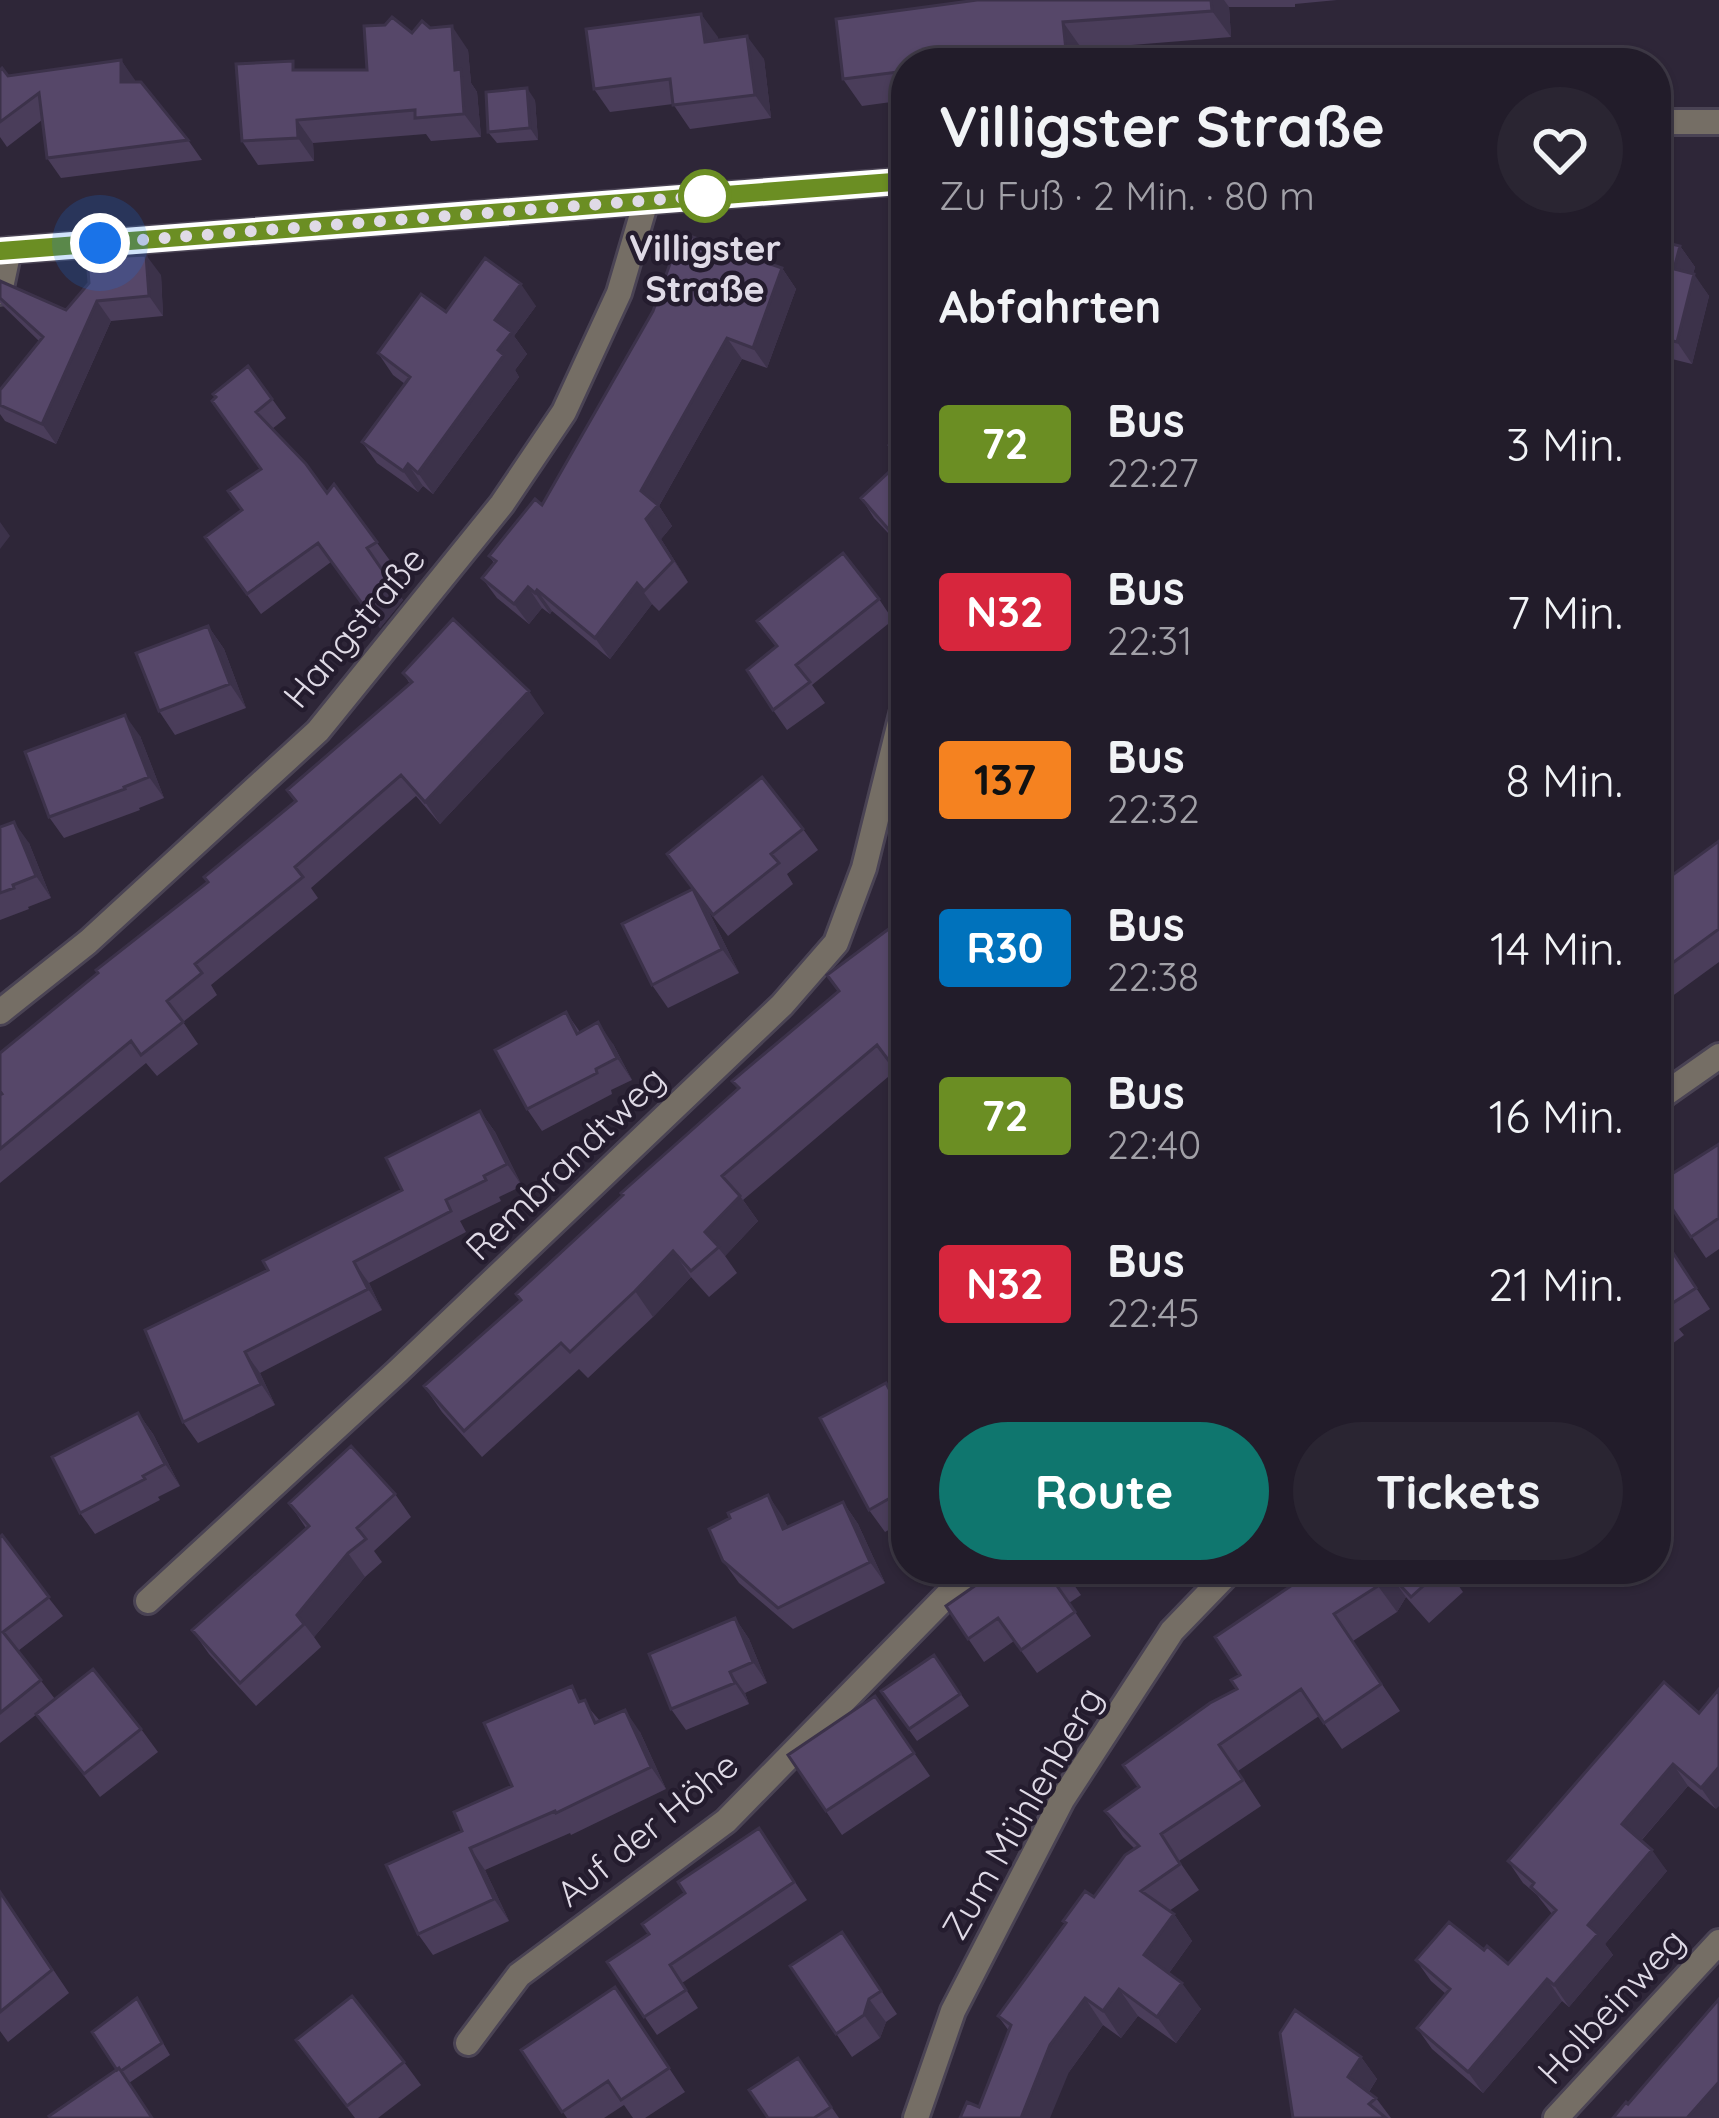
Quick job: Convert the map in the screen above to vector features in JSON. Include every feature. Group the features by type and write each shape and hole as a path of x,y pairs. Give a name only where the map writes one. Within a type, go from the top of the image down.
{"street":[{"path":"1671,122 1719,122"},
{"path":"0,292 4,250 891,183"},
{"name":"Hangstraße","path":"0,1012 88,942 318,730 502,504 564,412 619,292 646,201"},
{"name":"Rembrandtweg","path":"148,1600 398,1371 766,1021 836,943 864,868 891,759"},
{"path":"1671,1090 1719,1056"},
{"name":"Auf der Höhe","path":"468,2043 519,1975 726,1821 958,1584"},
{"name":"Zum Mühlenberg","path":"916,2118 953,2011 1062,1800 1172,1631 1217,1584"},
{"name":"Holbeinweg","path":"1556,2118 1719,1942"}],"building":[{"path":"977,0 1211,0 1212,11 1063,22 1066,48 891,48 891,73 843,79 836,19"},
{"path":"701,14 705,42 747,36 755,95 673,105 670,79 594,89 586,29"},
{"path":"392,17 412,33 422,21 430,28 452,26 464,114 415,118 415,110 297,120 298,138 242,141 236,64 293,61 293,70 367,70 364,26 385,25"},
{"path":"121,60 121,82 141,82 188,140 47,158 39,93 0,122 2,68 8,76"},
{"path":"527,88 530,128 488,132 486,92"},
{"path":"681,233 782,268 753,348 727,338 641,491 658,505 646,519 673,561 644,591 637,583 595,638 537,590 528,587 514,604 482,578 496,561 489,556 535,499 542,505 653,311"},
{"path":"1671,244 1680,246 1674,269 1694,274 1677,342 1671,341"},
{"path":"146,255 149,296 97,301 42,424 0,405 0,390 43,337 0,298 0,281 66,310 89,283 87,258"},
{"path":"485,258 521,284 495,320 512,332 498,350 504,355 418,473 408,464 403,471 362,442 410,377 378,353 421,294 446,312"},
{"path":"248,366 272,399 256,412 327,493 334,484 377,542 367,548 389,580 366,609 318,543 247,594 205,537 242,510 228,491 261,469 212,401 213,394"},
{"path":"891,470 891,530 890,531 861,498"},
{"path":"843,553 879,599 796,665 810,682 773,710 747,670 777,646 757,621"},
{"path":"453,619 529,691 425,802 401,775 295,867 303,877 195,964 202,973 167,1001 183,1022 141,1055 131,1041 0,1149 0,1053 208,882 204,877 296,801 287,790 412,682 403,673"},
{"path":"208,626 230,684 159,711 136,653"},
{"path":"125,715 149,777 49,817 25,752"},
{"path":"762,777 803,829 771,854 779,863 713,915 667,854"},
{"path":"14,822 36,876 0,893 0,827"},
{"path":"1719,841 1719,929 1671,964 1671,876"},
{"path":"693,889 722,949 652,985 622,924"},
{"path":"891,927 891,1064 877,1045 722,1176 740,1196 705,1232 719,1247 691,1271 673,1251 570,1352 561,1343 464,1431 424,1386 521,1300 516,1294 621,1193 739,1088 732,1081 839,991 827,975"},
{"path":"566,1012 577,1034 598,1022 617,1058 527,1109 495,1050"},
{"path":"480,1111 507,1164 446,1200 451,1211 354,1262 368,1289 245,1352 261,1384 183,1422 145,1330 268,1270 263,1261 402,1190 386,1158"},
{"path":"1719,1144 1719,1218 1691,1237 1671,1207 1671,1174"},
{"path":"1671,1250 1696,1288 1671,1304"},
{"path":"886,1383 891,1392 891,1498 869,1510 820,1418"},
{"path":"138,1413 165,1464 80,1513 52,1457"},
{"path":"351,1446 395,1494 357,1528 366,1539 348,1553 297,1615 304,1624 240,1683 192,1630 309,1526 289,1503"},
{"path":"768,1495 783,1529 843,1502 870,1562 778,1608 723,1561 709,1529 730,1518 728,1513"},
{"path":"0,1537 49,1597 3,1632 41,1680 0,1713"},
{"path":"978,1584 1056,1584 1075,1612 1021,1650 998,1618 968,1639 946,1606"},
{"path":"1294,1584 1379,1584 1334,1614 1381,1684 1324,1723 1301,1689 1219,1745 1243,1780 1161,1834 1180,1864 1141,1891 1174,1914 1144,1955 1182,1983 1157,2017 1119,1989 1103,2011 1085,1998 1050,2045 1021,2118 960,2118 967,2102 979,2107 1011,2025 998,2016 1085,1891 1094,1897 1125,1855 1139,1846 1105,1811 1139,1787 1123,1765 1237,1689 1231,1680 1240,1675 1215,1637"},
{"path":"1399,1584 1425,1584 1411,1597"},
{"path":"735,1618 753,1662 730,1672 735,1683 671,1709 649,1654"},
{"path":"934,1655 960,1694 909,1729 881,1691"},
{"path":"93,1669 141,1729 84,1774 36,1714"},
{"path":"1664,1682 1699,1713 1719,1689 1719,1767 1701,1788 1673,1764 1622,1824 1652,1850 1588,1925 1598,1934 1554,1985 1547,1979 1468,2072 1417,2028 1450,1989 1416,1960 1449,1922 1508,1964 1556,1910 1508,1861"},
{"path":"572,1686 579,1702 585,1700 595,1723 625,1710 651,1767 470,1848 494,1899 418,1934 386,1865 462,1831 454,1812 512,1786 484,1723"},
{"path":"875,1696 914,1753 826,1811 788,1755"},
{"path":"759,1828 794,1882 670,1965 686,1990 644,2017 607,1962 649,1934 642,1924 685,1893 678,1882"},
{"path":"0,1892 52,1970 0,2012"},
{"path":"842,1932 881,1991 869,1999 864,2015 836,2034 790,1966"},
{"path":"615,1987 669,2068 621,2100 608,2081 562,2112 521,2050"},
{"path":"352,1996 404,2062 347,2106 296,2040"},
{"path":"137,1998 162,2043 121,2071 92,2032"},
{"path":"1719,1999 1719,2082 1687,2118 1613,2118 1628,2104"},
{"path":"1295,2010 1361,2057 1348,2077 1376,2098 1369,2104 1386,2118 1293,2118 1280,2033"},
{"path":"798,2058 831,2107 814,2118 768,2118 749,2090"},
{"path":"119,2068 152,2118 49,2116"}],"bus line":[{"name":"72","path":"0,251 891,182"}],"place":[{"name":"Villigster Straße","path":"705,196"}],"route":[{"path":"100,243 705,196"}]}
